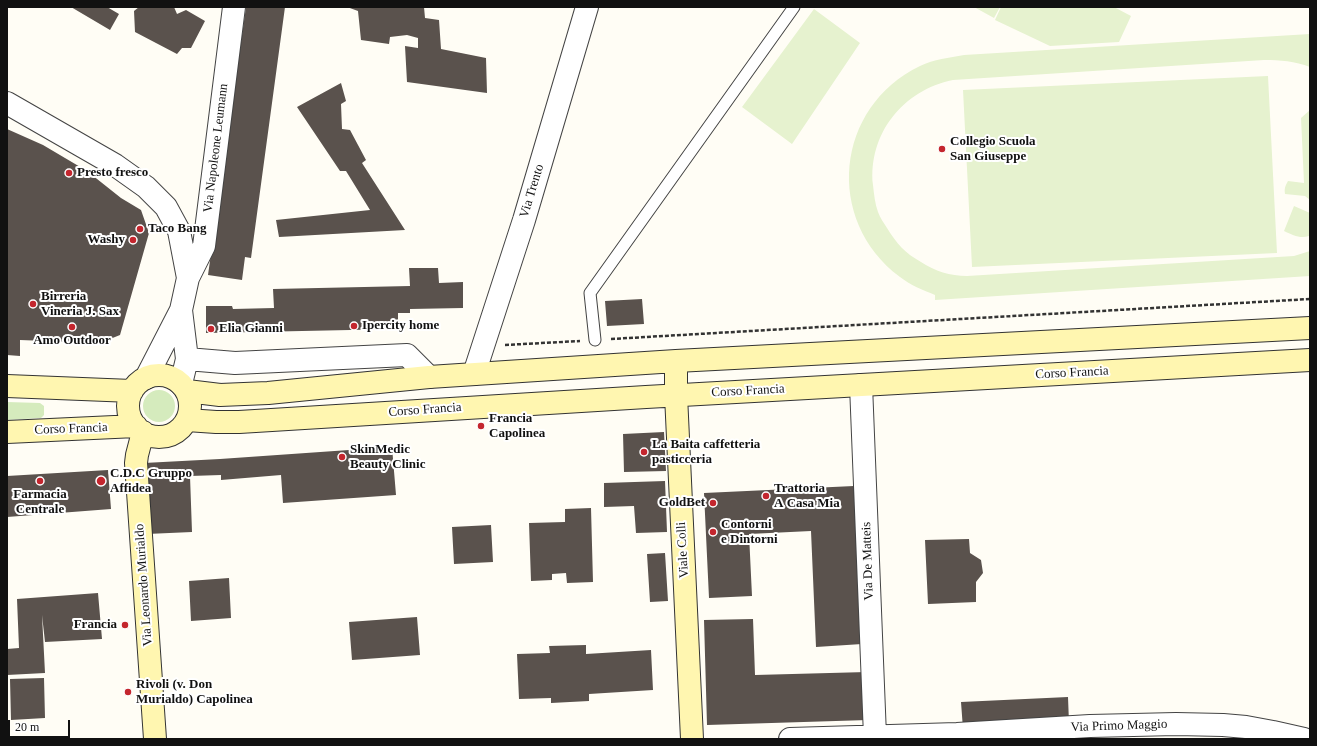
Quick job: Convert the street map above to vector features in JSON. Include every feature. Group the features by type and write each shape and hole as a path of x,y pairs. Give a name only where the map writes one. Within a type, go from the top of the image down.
{"main road":[{"path":"184,387 220,395 268,393 429,377 676,361 1310,328"},
{"name":"Corso Francia","path":"187,420 239,422 1310,360"},
{"name":"Viale Colli","path":"676,361 676,396 692,739"},
{"path":"152,376 166,376 177,380 184,387 190,406 187,420 181,428 174,433 167,436 151,436 140,429 131,418 128,408 129,400 139,384 152,376"},
{"path":"7,386 139,384"},
{"name":"Corso Francia","path":"7,432 140,429"},
{"name":"Via Leonardo Murialdo","path":"140,429 136,463 155,739"}],"street":[{"name":"Via Napoleone Leumann","path":"139,384 181,310 188,278 204,246 234,7"},
{"name":"Via Trento","path":"474,374 524,220 587,7"},
{"path":"7,103 115,165 146,187 166,207 179,231 188,278"},
{"name":"Via Napoleone Leumann","path":"181,310 187,359 184,387"},
{"path":"187,359 235,363 407,355 429,377"},
{"name":"Via De Matteis","path":"861,385 875,736"},
{"name":"Via Primo Maggio","path":"790,739 875,736 973,736 1090,726 1158,732 1221,732 1253,728 1304,739"}],"lane":[{"path":"595,340 590,293 794,7"}],"path":[{"path":"483,347 1310,300"}],"green space":[{"path":"974,7 1000,7 994,18"},
{"path":"1001,7 1114,7 1131,16 1119,42 1050,46 995,20"},
{"path":"814,9 860,43 792,144 742,107"},
{"path":"1310,34 1310,67 1287,61 1264,60 953,80 935,85 919,93 904,104 892,117 876,148 873,166 873,185 876,206 880,216 902,248 915,259 932,268 949,274 967,276 1294,256 1310,251 1310,276 935,300 935,295 900,277 876,253 859,226 851,196 850,166 856,136 870,108 892,84 920,66 942,59 964,55"},
{"path":"1268,76 1277,253 972,267 963,90"},
{"path":"1310,110 1310,200 1305,196 1285,194 1285,186 1288,181 1304,183 1301,118"},
{"path":"1294,206 1310,213 1309,236 1300,237 1284,231"},
{"path":"156,390 162,390 172,397 175,406 174,412 168,419 162,422 156,422 146,415 143,409 143,403 150,393"},
{"path":"7,402 40,403 44,406 44,415 41,418 7,420"}],"building":[{"path":"71,7 107,7 119,14 110,30"},
{"path":"139,7 174,7 177,14 186,10 205,21 191,48 182,48 177,54 135,32 134,11"},
{"path":"246,7 285,7 251,258 245,257 242,280 208,275"},
{"path":"347,7 424,7 425,18 439,20 441,49 486,58 487,93 407,82 405,46 418,48 418,38 407,35 390,37 389,44 361,40 358,11"},
{"path":"341,83 346,101 341,104 342,129 350,130 366,160 362,163 405,230 279,237 276,220 370,210 346,171 340,171 297,107"},
{"path":"7,129 43,145 87,171 121,198 141,210 149,233 120,335 100,343 20,340 20,356 7,355"},
{"path":"409,268 438,268 439,283 463,282 463,308 410,309 410,313 398,313 398,329 206,333 206,306 232,306 233,309 274,308 273,289 410,286"},
{"path":"642,299 644,324 607,326 605,301"},
{"name":"La Baita caffetteria pasticceria","path":"664,432 666,471 624,472 623,434"},
{"path":"392,447 396,495 283,503 281,475 221,480 221,475 190,476 192,532 147,534 144,463"},
{"path":"108,470 111,509 7,517 7,476"},
{"path":"665,481 667,532 636,533 634,506 604,507 604,483"},
{"path":"854,486 862,644 816,647 811,531 749,534 752,596 709,598 704,493"},
{"path":"591,508 593,582 567,583 566,573 552,574 552,580 531,581 529,523 565,522 565,509"},
{"path":"491,525 493,562 454,564 452,527"},
{"path":"969,539 970,553 981,560 983,573 976,582 976,602 928,604 925,540"},
{"path":"665,553 668,601 650,602 647,554"},
{"path":"229,578 231,618 191,621 189,581"},
{"path":"98,593 102,639 45,642 42,615 45,673 7,675 7,649 19,648 17,599"},
{"path":"417,617 420,655 352,660 349,622"},
{"path":"753,619 755,675 867,672 868,720 707,725 704,620"},
{"path":"586,645 586,654 651,650 653,690 589,694 589,701 551,703 551,698 519,699 517,654 550,653 549,646"},
{"path":"44,678 45,718 11,720 10,679"},
{"path":"1068,697 1069,723 963,729 961,702"}],"place":[{"name":"Collegio Scuola San Giuseppe","path":"942,149"},
{"name":"Presto fresco","path":"69,173"},
{"name":"Taco Bang","path":"140,229"},
{"name":"Washy","path":"133,240"},
{"name":"Birreria Vineria J. Sax","path":"33,304"},
{"name":"Ipercity home","path":"354,326"},
{"name":"Amo Outdoor","path":"72,327"},
{"name":"Elia Gianni","path":"211,329"},
{"name":"Francia Capolinea","path":"481,426"},
{"name":"La Baita caffetteria pasticceria","path":"644,452"},
{"name":"SkinMedic Beauty Clinic","path":"342,457"},
{"name":"Farmacia Centrale","path":"40,481"},
{"name":"C.D.C Gruppo Affidea","path":"101,481"},
{"name":"Trattoria A Casa Mia","path":"766,496"},
{"name":"GoldBet","path":"713,503"},
{"name":"Contorni e Dintorni","path":"713,532"},
{"name":"Francia","path":"125,625"},
{"name":"Rivoli (v. Don Murialdo) Capolinea","path":"128,692"}]}
